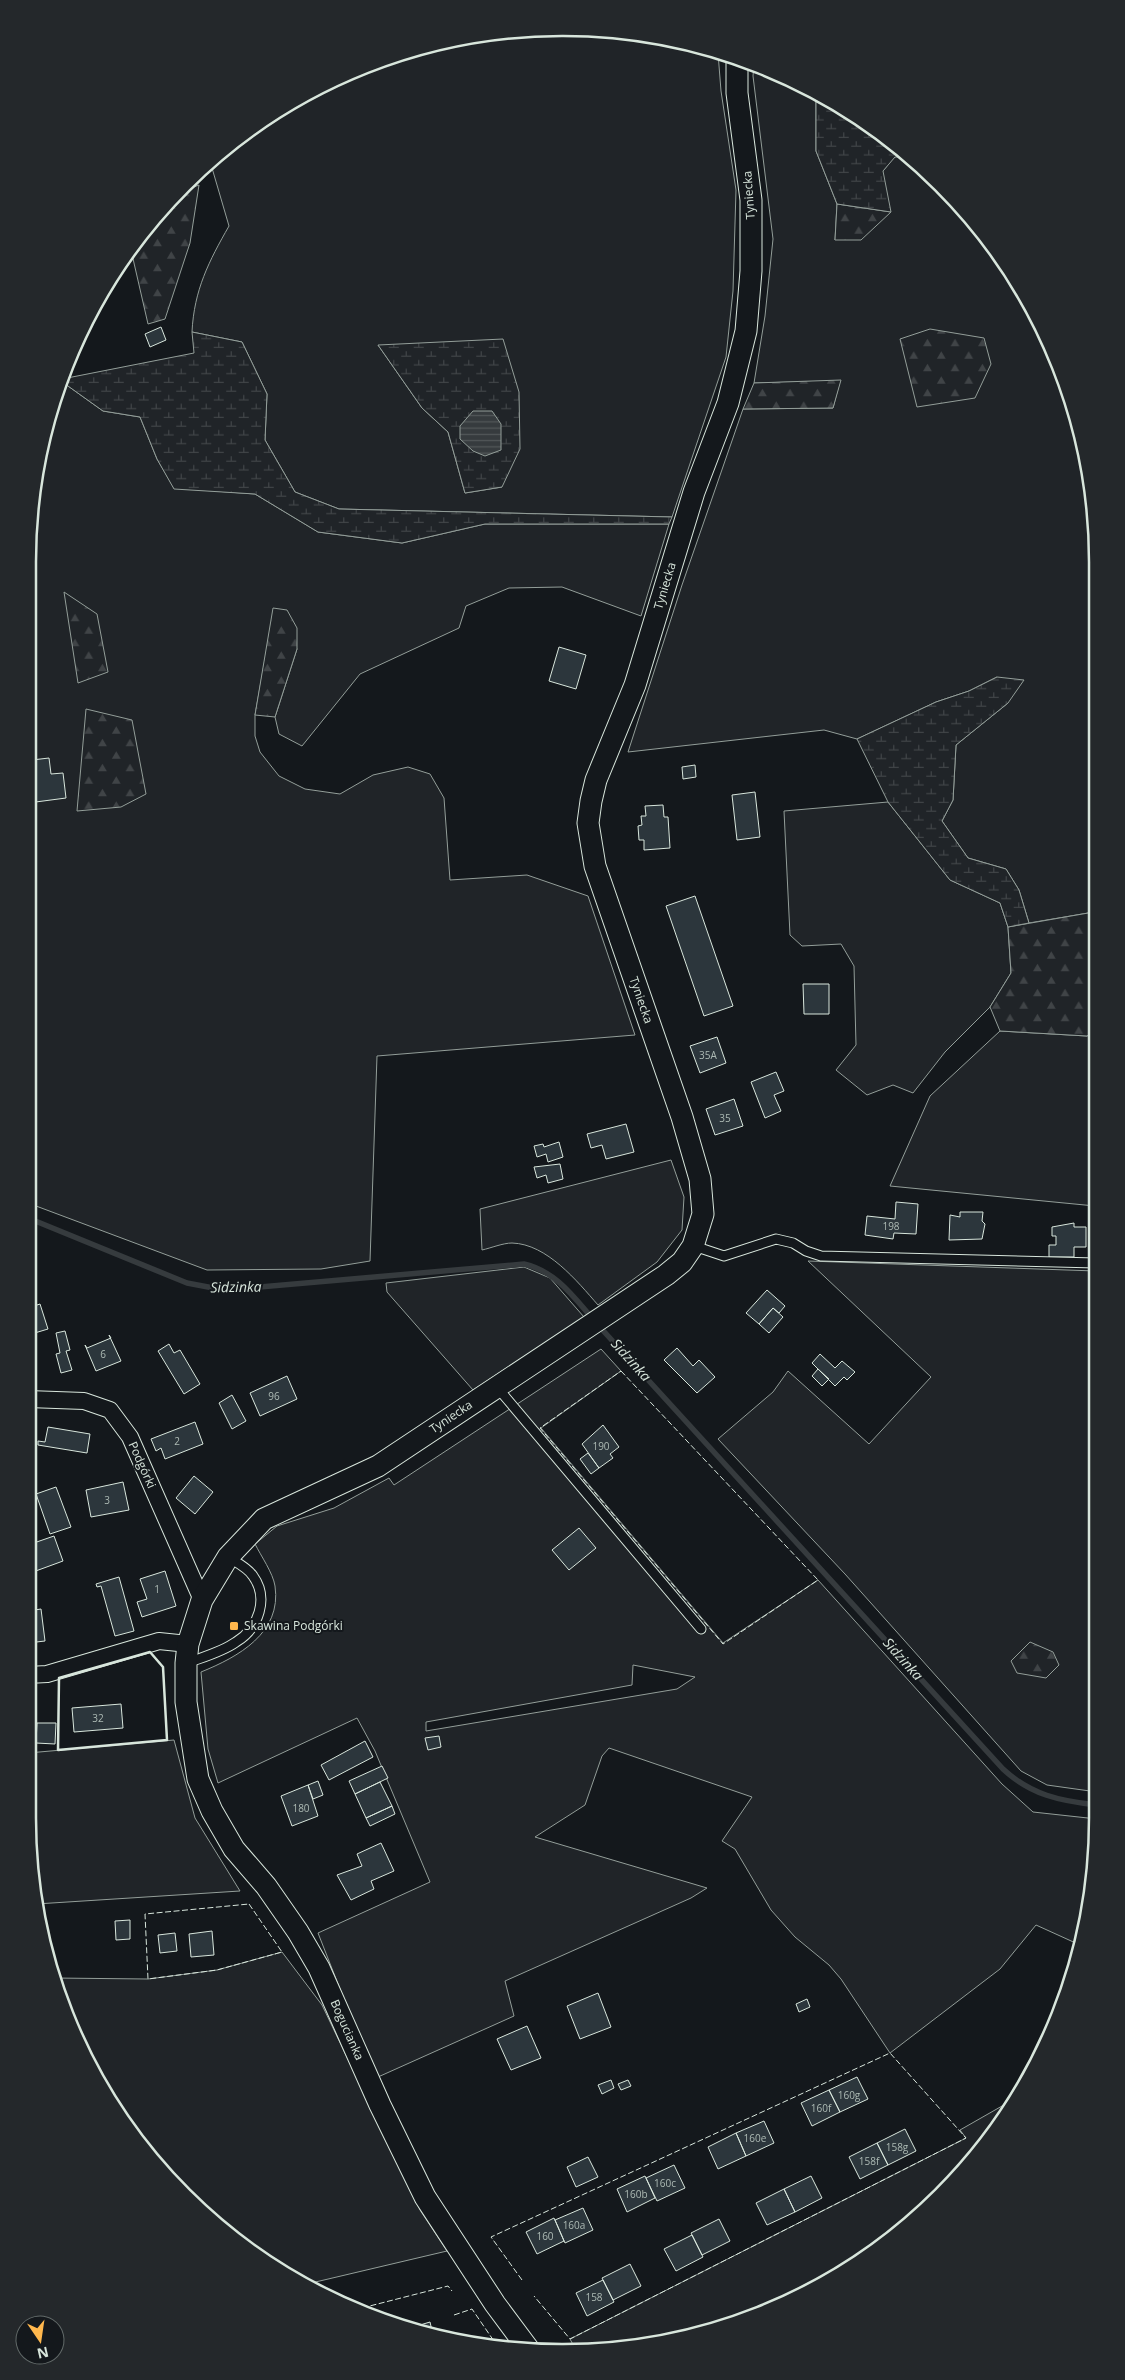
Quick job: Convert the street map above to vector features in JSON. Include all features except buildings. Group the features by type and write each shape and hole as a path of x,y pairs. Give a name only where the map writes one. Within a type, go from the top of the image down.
{"street":[{"name":"Tyniecka","path":"186,1702 187,1654 202,1600 228,1557 264,1519 378,1466 666,1275 682,1262 693,1246 702,1214 700,1179 684,1125 595,866 588,823 590,801 596,780 635,685 694,492 728,402 746,331 751,271 751,200 738,93 737,66"},
{"name":"Podgórki","path":"36,1399 84,1401 110,1410 130,1437 202,1600"},
{"path":"36,1675 47,1674 158,1641 187,1654"},
{"name":"Bogucianka","path":"186,1702 198,1779 212,1811 234,1849 266,1886 298,1932 319,1968 380,2105 425,2197 494,2304 523,2342"}],"lane":[{"path":"693,1246 724,1256 776,1239 793,1243 806,1251 821,1256 1089,1263"},
{"path":"496,1386 701,1629"},
{"path":"187,1654 236,1642 246,1634 261,1611 260,1592 253,1575 228,1557"}],"green space":[{"path":"562,36 597,37 665,46 719,60 721,91 736,190 733,291 726,357 672,517 339,509 295,492 265,440 267,394 242,342 192,332 199,289 215,251 229,226 213,170 242,145 299,107 361,76 393,64 460,46 528,37","holes":["378,345 502,487 465,493 448,432 422,408"]},
{"path":"753,72 764,76 816,102 816,151 837,204 835,240 883,171 896,156 935,190 980,242 1018,299 1049,361 1071,426 1079,460 1088,528 1089,913 1029,923 1019,890 1006,869 968,858 942,821 953,800 956,745 1008,703 997,677 969,691 936,702 857,739 824,730 628,752 682,585 743,409 833,408 840,381 754,383 765,316 773,239"},
{"path":"816,102 855,125 897,157 895,157 883,171 891,212 837,204 816,151"},
{"path":"199,185 190,243 165,319 148,324 133,259 145,242 193,187"},
{"path":"837,204 891,212 861,240 835,240"},
{"path":"930,329 984,338 991,364 975,398 917,407 900,339"},
{"path":"192,332 242,342 267,394 265,440 295,492 339,509 672,517 669,524 485,524 402,543 318,532 255,494 174,489 157,459 140,417 103,411 67,385 70,377 194,353"},
{"path":"503,339 519,392 520,449 502,487 465,493 448,432 422,408 378,345"},
{"path":"841,380 833,408 743,409 754,383"},
{"path":"67,385 103,411 140,417 157,459 174,488 255,494 318,532 402,543 485,524 669,524 641,616 562,587 509,588 466,606 459,628 360,674 302,746 279,734 275,717 297,649 274,609 255,715 255,736 260,752 279,776 305,789 340,794 373,775 408,767 430,774 444,798 450,880 527,875 588,896 635,1035 377,1056 370,1261 321,1269 207,1270 36,1206 37,528 46,460"},
{"path":"64,592 97,614 108,672 78,683"},
{"path":"273,608 287,610 297,628 297,649 275,717 255,715"},
{"path":"997,677 1024,680 1008,703 956,745 953,800 942,821 968,858 1006,869 1019,890 1029,923 1008,927 1000,903 950,880 888,802 857,739 936,702 969,691"},
{"path":"86,709 132,720 146,794 121,807 77,811"},
{"path":"888,802 950,880 1000,903 1008,927 1011,973 990,1007 945,1052 913,1093 893,1085 867,1095 836,1070 856,1045 854,966 841,944 802,946 790,935 784,811"},
{"path":"1089,913 1089,1035 1000,1031 990,1007 1011,973 1008,927"},
{"path":"1000,1031 1089,1035 1089,1205 890,1186 930,1096"},
{"path":"671,1160 684,1197 682,1230 657,1262 598,1305 560,1265 537,1250 525,1245 512,1243 482,1250 480,1209"},
{"path":"808,1261 1089,1271 1089,1791 1047,1785 1021,1771 845,1574 718,1439 773,1392 788,1371 869,1444 931,1377"},
{"path":"524,1267 550,1278 584,1317 473,1390 387,1292 386,1283"},
{"path":"601,1349 621,1371 541,1428 723,1643 818,1580 1002,1784 1033,1812 1089,1818 1084,1886 1074,1942 1036,1925 1000,1969 890,2053 841,1979 829,1965 795,1937 771,1910 735,1849 722,1841 752,1797 609,1748 602,1756 585,1805 535,1837 707,1888 691,1898 505,1981 514,2016 378,2077 362,2045 318,1933 430,1882 375,1751 357,1718 218,1783 208,1749 201,1672 243,1651 264,1630 272,1617 275,1603 274,1581 255,1544 277,1526 334,1508 389,1478 394,1485","holes":["633,1665 695,1677 677,1689 426,1731 426,1722 632,1685"]},
{"path":"1030,1642 1053,1652 1059,1665 1046,1678 1017,1673 1011,1661"},
{"path":"174,1740 195,1818 240,1891 44,1904 37,1852 36,1752"},
{"path":"282,1952 322,2005 420,2210 447,2251 316,2282 270,2255 242,2235 190,2190 145,2138 107,2081 76,2019 61,1978 148,1979 217,1970"},
{"path":"1003,2106 980,2138 935,2190 883,2235 826,2273 764,2304 699,2326 665,2334 597,2343 573,2344 570,2339 966,2138 960,2130"}],"shaded area":[{"path":"473,411 492,411 501,424 501,450 485,456 473,451 460,439 460,426"}],"waterway":[{"name":"Sidzinka","path":"36,1221 187,1283 224,1290 524,1264 535,1267 554,1278 592,1318"},
{"name":"Sidzinka","path":"598,1325 1003,1769 1035,1791 1058,1799 1089,1804"}],"fence":[{"path":"621,1371 818,1580 723,1644 540,1428 621,1371"},
{"path":"249,1904 282,1952 217,1970 148,1979 145,1914 249,1904"},
{"path":"522,2280 491,2237 890,2053 966,2138 570,2339 534,2296"},
{"path":"368,2307 448,2286 452,2291"},
{"path":"454,2315 472,2309 492,2339"}],"wall":[{"path":"150,1652 163,1667 167,1740 58,1750 59,1678 150,1652"}],"place":[{"name":"Skawina Podgórki","path":"234,1626"}]}
